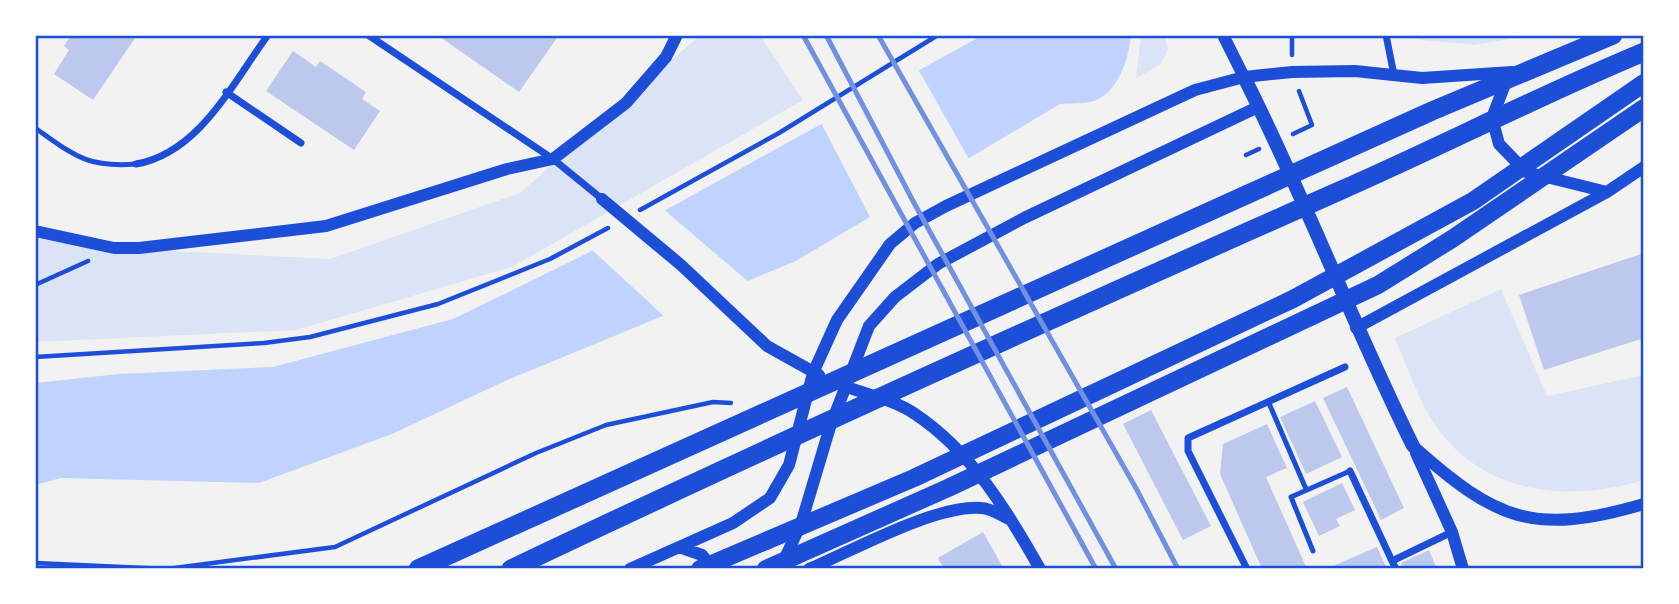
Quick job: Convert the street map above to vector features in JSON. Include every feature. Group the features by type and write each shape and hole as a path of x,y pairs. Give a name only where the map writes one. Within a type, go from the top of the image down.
{"highway":[{"path":"418,569 1432,111 1613,35"},
{"path":"511,569 1109,292 1341,191 1544,94 1644,52"}],"main road":[{"path":"1244,77 1277,142 1356,328 1413,446"},
{"path":"700,569 914,478 1293,299 1473,201 1644,83"},
{"path":"766,569 948,488 1378,285 1452,240 1644,108"}],"street":[{"path":"136,164 157,160 179,149 197,134 268,35"},
{"path":"368,35 554,159 681,265 755,334 813,373 914,412 953,444 983,479 1013,521 1040,569"},
{"path":"35,231 114,248 139,248 326,226 507,169 554,159 626,103 666,57 677,35"},
{"path":"1223,35 1244,77"},
{"path":"1386,35 1394,75"},
{"path":"1606,35 1505,84 1492,118 1499,144 1526,172 1607,192"},
{"path":"631,569 733,523 770,498 789,465 813,373 836,320 890,244 915,223 1016,171 1195,90 1244,77 1292,72 1355,71 1422,78 1528,71"},
{"path":"226,92 301,143"},
{"path":"780,569 800,524 844,386 869,327 895,297 938,264 1024,218 1258,107"},
{"path":"1356,328 1607,192 1644,167"},
{"path":"1247,569 1186,442 1193,433 1345,367"},
{"path":"1413,446 1459,487 1485,502 1533,520 1573,520 1644,505"},
{"path":"1413,446 1452,533 1463,569"},
{"path":"1350,471 1394,565 1452,533"},
{"path":"809,569 926,518 957,509 984,508 1013,521"},
{"path":"679,547 702,555 713,569"}],"lane":[{"path":"35,128 77,157 96,164 136,164"},
{"path":"1268,401 1306,489"},
{"path":"1313,551 1291,500 1294,494 1350,471"}],"path":[{"path":"633,214 779,133 938,35"},
{"path":"1246,155 1312,125 1292,72 1292,35"},
{"path":"35,357 264,343 310,337 427,307 478,289 550,259 609,227"},
{"path":"35,285 114,248"},
{"path":"35,563 167,569 335,547 536,453 606,425 713,402 739,404"}],"shaded area":[{"path":"700,35 760,35 803,100 512,267 296,330 35,342 35,228 114,248 330,259 520,193"},
{"path":"1141,35 1164,35 1168,49 1160,65 1136,78"},
{"path":"1373,35 1532,35 1474,45"},
{"path":"1501,289 1547,396 1644,375 1644,480 1583,491 1554,491 1525,486 1497,477 1472,463 1449,443 1430,417 1395,338"}],"water":[{"path":"983,35 1131,35 1121,74 1110,91 1102,97 1090,102 1060,104 796,261 505,381 392,434 259,483 61,478 35,485 35,383 119,374 273,367 453,319 584,255"}],"pier":[{"path":"917,67 970,161 871,219 820,121"},
{"path":"662,208 751,284 666,318 590,248"}],"building":[{"path":"71,35 137,35 93,100 54,74 69,50 64,46"},
{"path":"437,35 559,35 519,92"},
{"path":"293,51 316,67 320,61 366,92 362,99 380,111 354,150 266,91"},
{"path":"1644,253 1644,338 1544,370 1519,295"},
{"path":"1347,387 1404,508 1381,520 1323,398"},
{"path":"1315,401 1342,457 1306,474 1280,417"},
{"path":"1151,410 1211,526 1183,540 1123,424"},
{"path":"1267,424 1287,468 1266,477 1307,569 1262,569 1220,474 1223,444"},
{"path":"1342,483 1355,510 1336,519 1340,526 1319,536 1303,502"},
{"path":"983,532 1004,569 944,569 938,558"},
{"path":"1377,547 1387,569 1337,569 1335,565"},
{"path":"1429,550 1437,569 1403,569 1401,563"}],"railway":[{"path":"803,35 1096,569"},
{"path":"826,35 913,201 1116,569"},
{"path":"878,35 1137,490 1178,569"}]}
